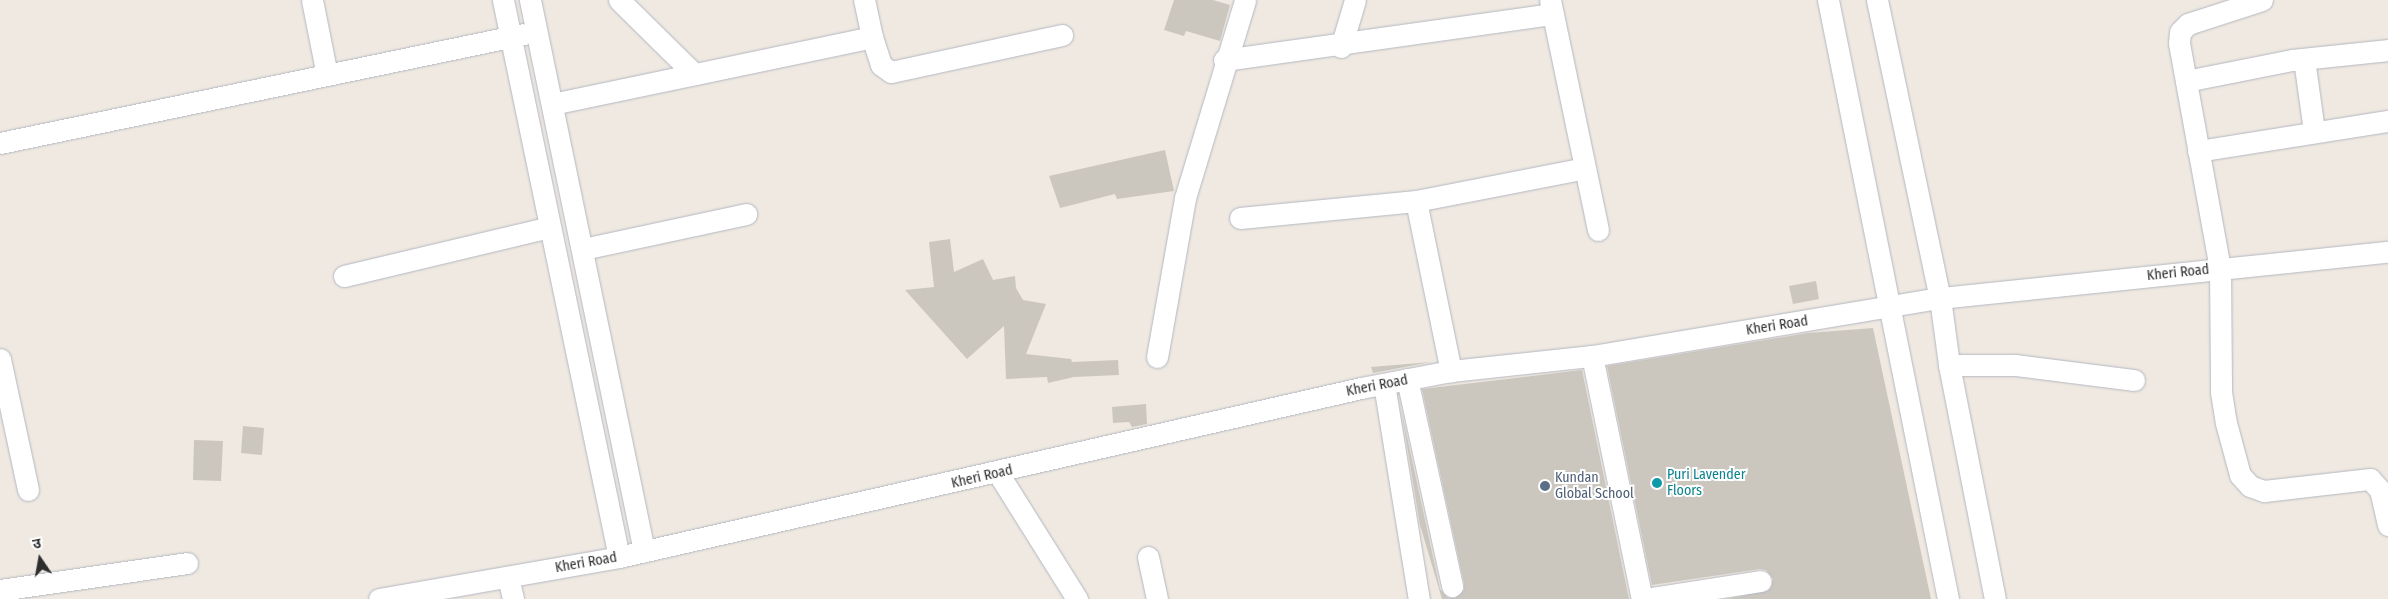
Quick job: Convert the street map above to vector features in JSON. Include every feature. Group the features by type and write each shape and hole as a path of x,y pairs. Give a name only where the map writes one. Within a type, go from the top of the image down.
{"street":[{"path":"312,0 327,75"},
{"path":"504,0 549,227 619,557"},
{"path":"530,0 644,551"},
{"path":"619,0 694,74"},
{"path":"864,0 872,37 881,65 891,72 1062,35"},
{"path":"1157,358 1185,198 1224,60 1244,0"},
{"path":"1341,47 1355,0"},
{"path":"1828,0 1948,599"},
{"path":"1877,0 1940,298 1948,365 1995,599"},
{"path":"2262,0 2188,24 2180,32 2186,81 2220,269 2222,407 2240,475 2250,486 2264,491 2370,479 2380,490 2388,525"},
{"path":"1224,60 1341,47 1552,7 1598,230"},
{"path":"0,143 537,32"},
{"path":"552,104 872,37"},
{"path":"2186,81 2304,59 2388,50"},
{"path":"2304,59 2314,131"},
{"path":"2198,151 2314,131 2388,121"},
{"path":"1240,218 1416,201 1585,168"},
{"path":"1416,201 1451,371"},
{"path":"583,249 746,214"},
{"path":"344,276 549,227"},
{"name":"Kheri Road","path":"379,599 466,592 508,577 619,557 998,473 1384,384 1451,371 1592,356 1890,308 1940,298 2388,252"},
{"path":"1592,356 1644,599 1694,595 1761,582"},
{"path":"0,359 28,490"},
{"path":"1948,365 2015,365 2134,380"},
{"path":"1407,379 1452,586"},
{"path":"1384,384 1420,599"},
{"path":"998,473 1077,599"},
{"path":"1148,556 1157,599"},
{"path":"0,590 187,562"},
{"path":"508,577 513,599"}],"building":[{"path":"1174,0 1213,0 1230,5 1220,41 1186,31 1184,36 1164,30"},
{"path":"1165,150 1174,191 1117,199 1115,194 1060,208 1049,176"},
{"path":"950,239 954,272 983,259 993,280 1015,276 1016,288 1023,300 1046,304 1026,354 1071,359 1072,362 1118,360 1119,375 1074,377 1048,383 1047,377 1006,379 1004,326 967,359 905,290 934,287 929,242"},
{"path":"1816,281 1819,299 1793,304 1789,286"},
{"path":"1873,328 1931,599 1727,599 1769,590 1773,579 1766,570 1760,569 1652,585 1607,366 1808,333"},
{"path":"1431,362 1373,373 1371,367"},
{"path":"1582,370 1629,599 1442,599 1420,525 1401,409 1440,589 1448,598 1455,598 1464,590 1464,583 1422,389"},
{"path":"1146,404 1147,424 1132,427 1129,422 1113,423 1112,407"},
{"path":"243,426 264,428 262,455 241,453"},
{"path":"194,440 223,441 221,481 193,480"}],"place":[{"name":"Puri Lavender Floors","path":"1657,483"},
{"name":"Kundan Global School","path":"1545,486"}]}
